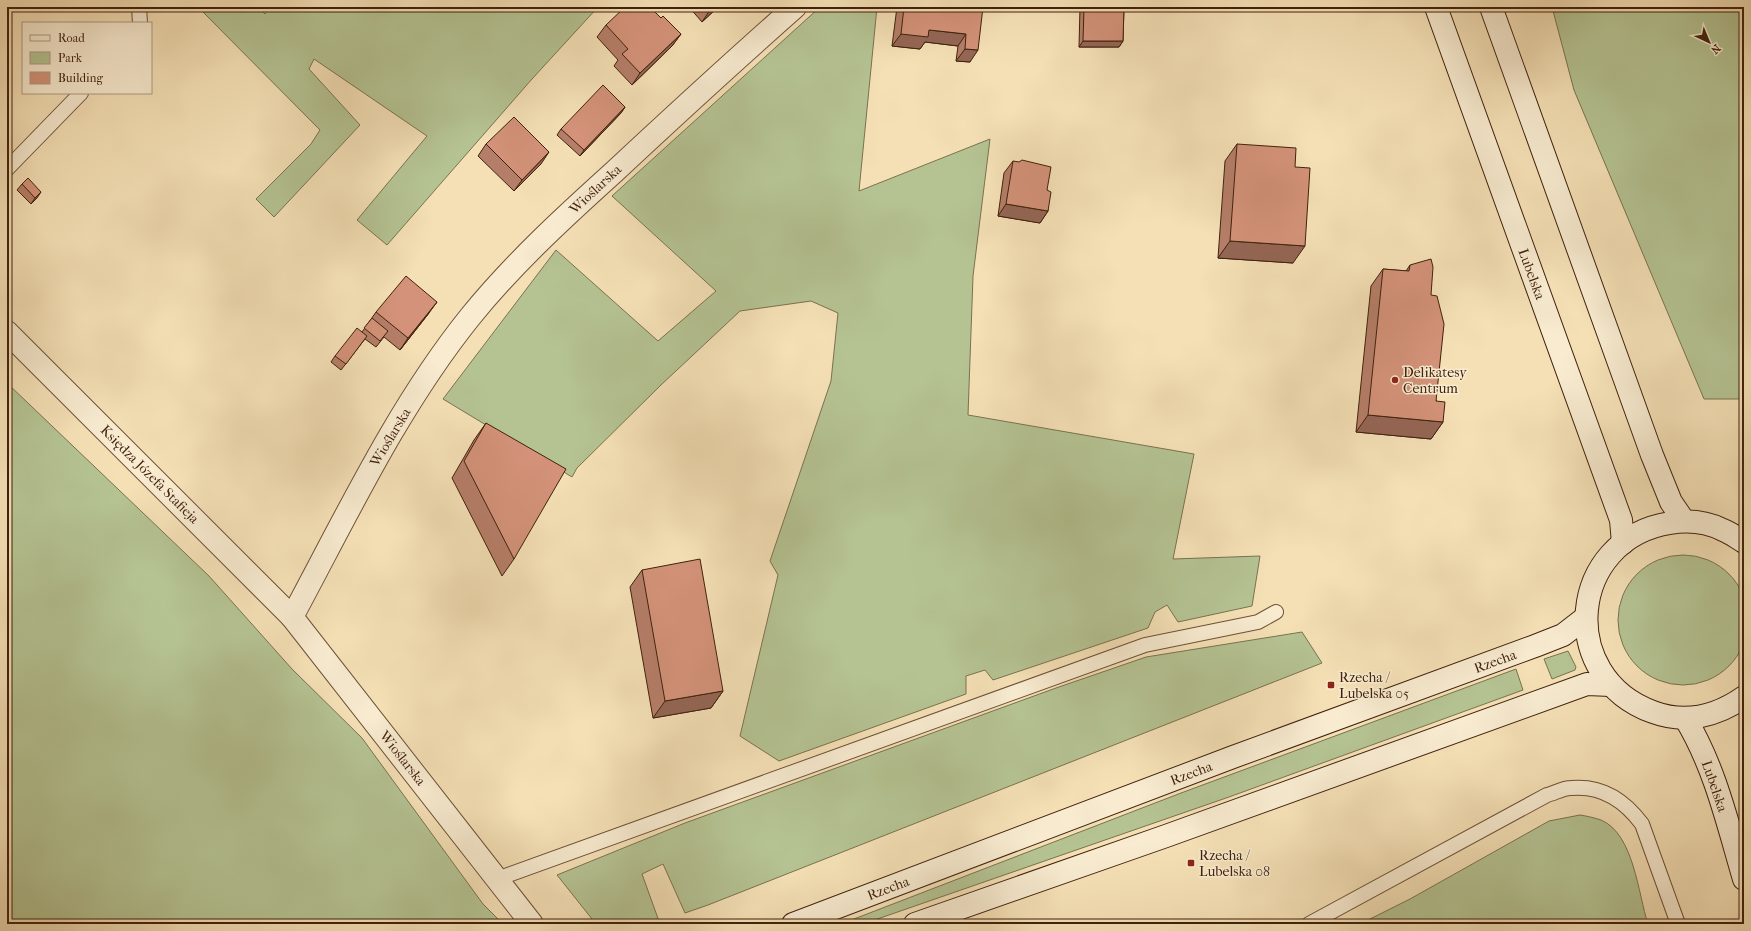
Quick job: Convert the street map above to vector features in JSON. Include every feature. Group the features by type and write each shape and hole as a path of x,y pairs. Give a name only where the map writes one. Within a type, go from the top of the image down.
{"main road":[{"name":"Wioślarska","path":"532,924 292,617 350,506 384,446 426,379 469,318 510,270 553,228 716,77 795,7"},
{"name":"Lubelska","path":"1436,7 1621,520 1622,543"},
{"path":"1491,7 1652,456 1671,502 1684,521"},
{"name":"Księdza Józefa Stafieja","path":"7,332 292,617"},
{"path":"1744,542 1723,530 1700,523 1684,521 1656,525 1622,543 1601,567 1591,585 1586,618 1591,653 1601,673 1611,685 1638,707 1659,715 1697,718 1712,714 1744,699"},
{"name":"Rzecha","path":"793,924 1225,760 1529,649 1562,635 1586,618"},
{"path":"915,924 1174,833 1587,684 1611,685"},
{"name":"Lubelska","path":"1685,718 1696,737 1709,767 1744,879"}],"lane":[{"path":"139,7 140,22"},
{"path":"7,169 80,94"},
{"path":"497,879 1145,645 1258,622 1276,612"},
{"path":"1309,924 1547,795 1570,788 1594,788 1620,800 1633,812 1642,824 1678,924"}],"green space":[{"path":"198,7 258,7 265,14 269,7 598,7 532,79 387,245 357,220 427,136 314,59 309,69 360,125 274,217 256,199 311,144 320,130"},
{"path":"820,7 877,7 859,191 990,139 973,276 968,415 1194,454 1173,559 1260,556 1252,606 1178,622 1167,605 1155,612 1148,628 993,680 985,670 966,676 966,694 779,761 740,736 778,575 770,561 831,381 838,313 811,301 740,311 661,385 577,468 572,477 443,399 556,250 658,341 716,291 612,196"},
{"path":"1552,7 1744,7 1744,399 1704,399 1574,90"},
{"path":"7,383 209,576 292,669 362,738 483,904 503,924 7,924"},
{"path":"1689,555 1714,562 1729,574 1741,589 1747,607 1747,633 1741,651 1729,666 1714,678 1696,684 1677,685 1652,678 1637,666 1625,651 1619,633 1618,614 1625,589 1637,574 1652,562 1670,556"},
{"path":"1302,632 1322,663 708,905 685,913 663,864 642,874 660,924 596,924 557,875 685,823 1056,688 1146,657"},
{"path":"1568,651 1576,667 1575,670 1552,679 1544,659"},
{"path":"1516,669 1523,690 1229,797 863,924 841,924 1181,793"},
{"path":"1580,815 1601,820 1612,827 1621,838 1628,851 1633,866 1648,924 1360,924 1410,899 1549,821"}],"building":[{"path":"625,7 650,7 661,18 663,16 681,34 640,73 622,54 628,49 606,25"},
{"path":"904,7 983,7 978,50 965,49 966,34 929,30 928,37 901,34"},
{"path":"1084,7 1124,7 1123,41 1083,41"},
{"path":"603,85 625,107 584,150 561,129"},
{"path":"514,117 549,152 522,180 486,144"},
{"path":"1237,144 1296,148 1295,167 1310,168 1305,246 1230,241"},
{"path":"1022,160 1051,167 1047,190 1051,192 1048,211 1006,204 1013,161 1019,162"},
{"path":"28,178 41,192 35,198 22,184"},
{"name":"Delikatesy Centrum","path":"1431,259 1433,267 1431,295 1437,296 1444,324 1436,401 1445,402 1443,422 1368,415 1383,269 1409,271 1410,265"},
{"path":"406,276 437,302 408,338 376,312"},
{"path":"372,318 388,331 380,341 364,328"},
{"path":"357,328 367,336 346,364 335,356"},
{"path":"486,423 566,469 514,559 464,461"},
{"path":"700,559 723,691 665,701 642,570"}],"place":[{"name":"Delikatesy Centrum","path":"1395,380"},
{"name":"Rzecha / Lubelska 05","path":"1331,685"},
{"name":"Rzecha / Lubelska 08","path":"1191,863"}]}
